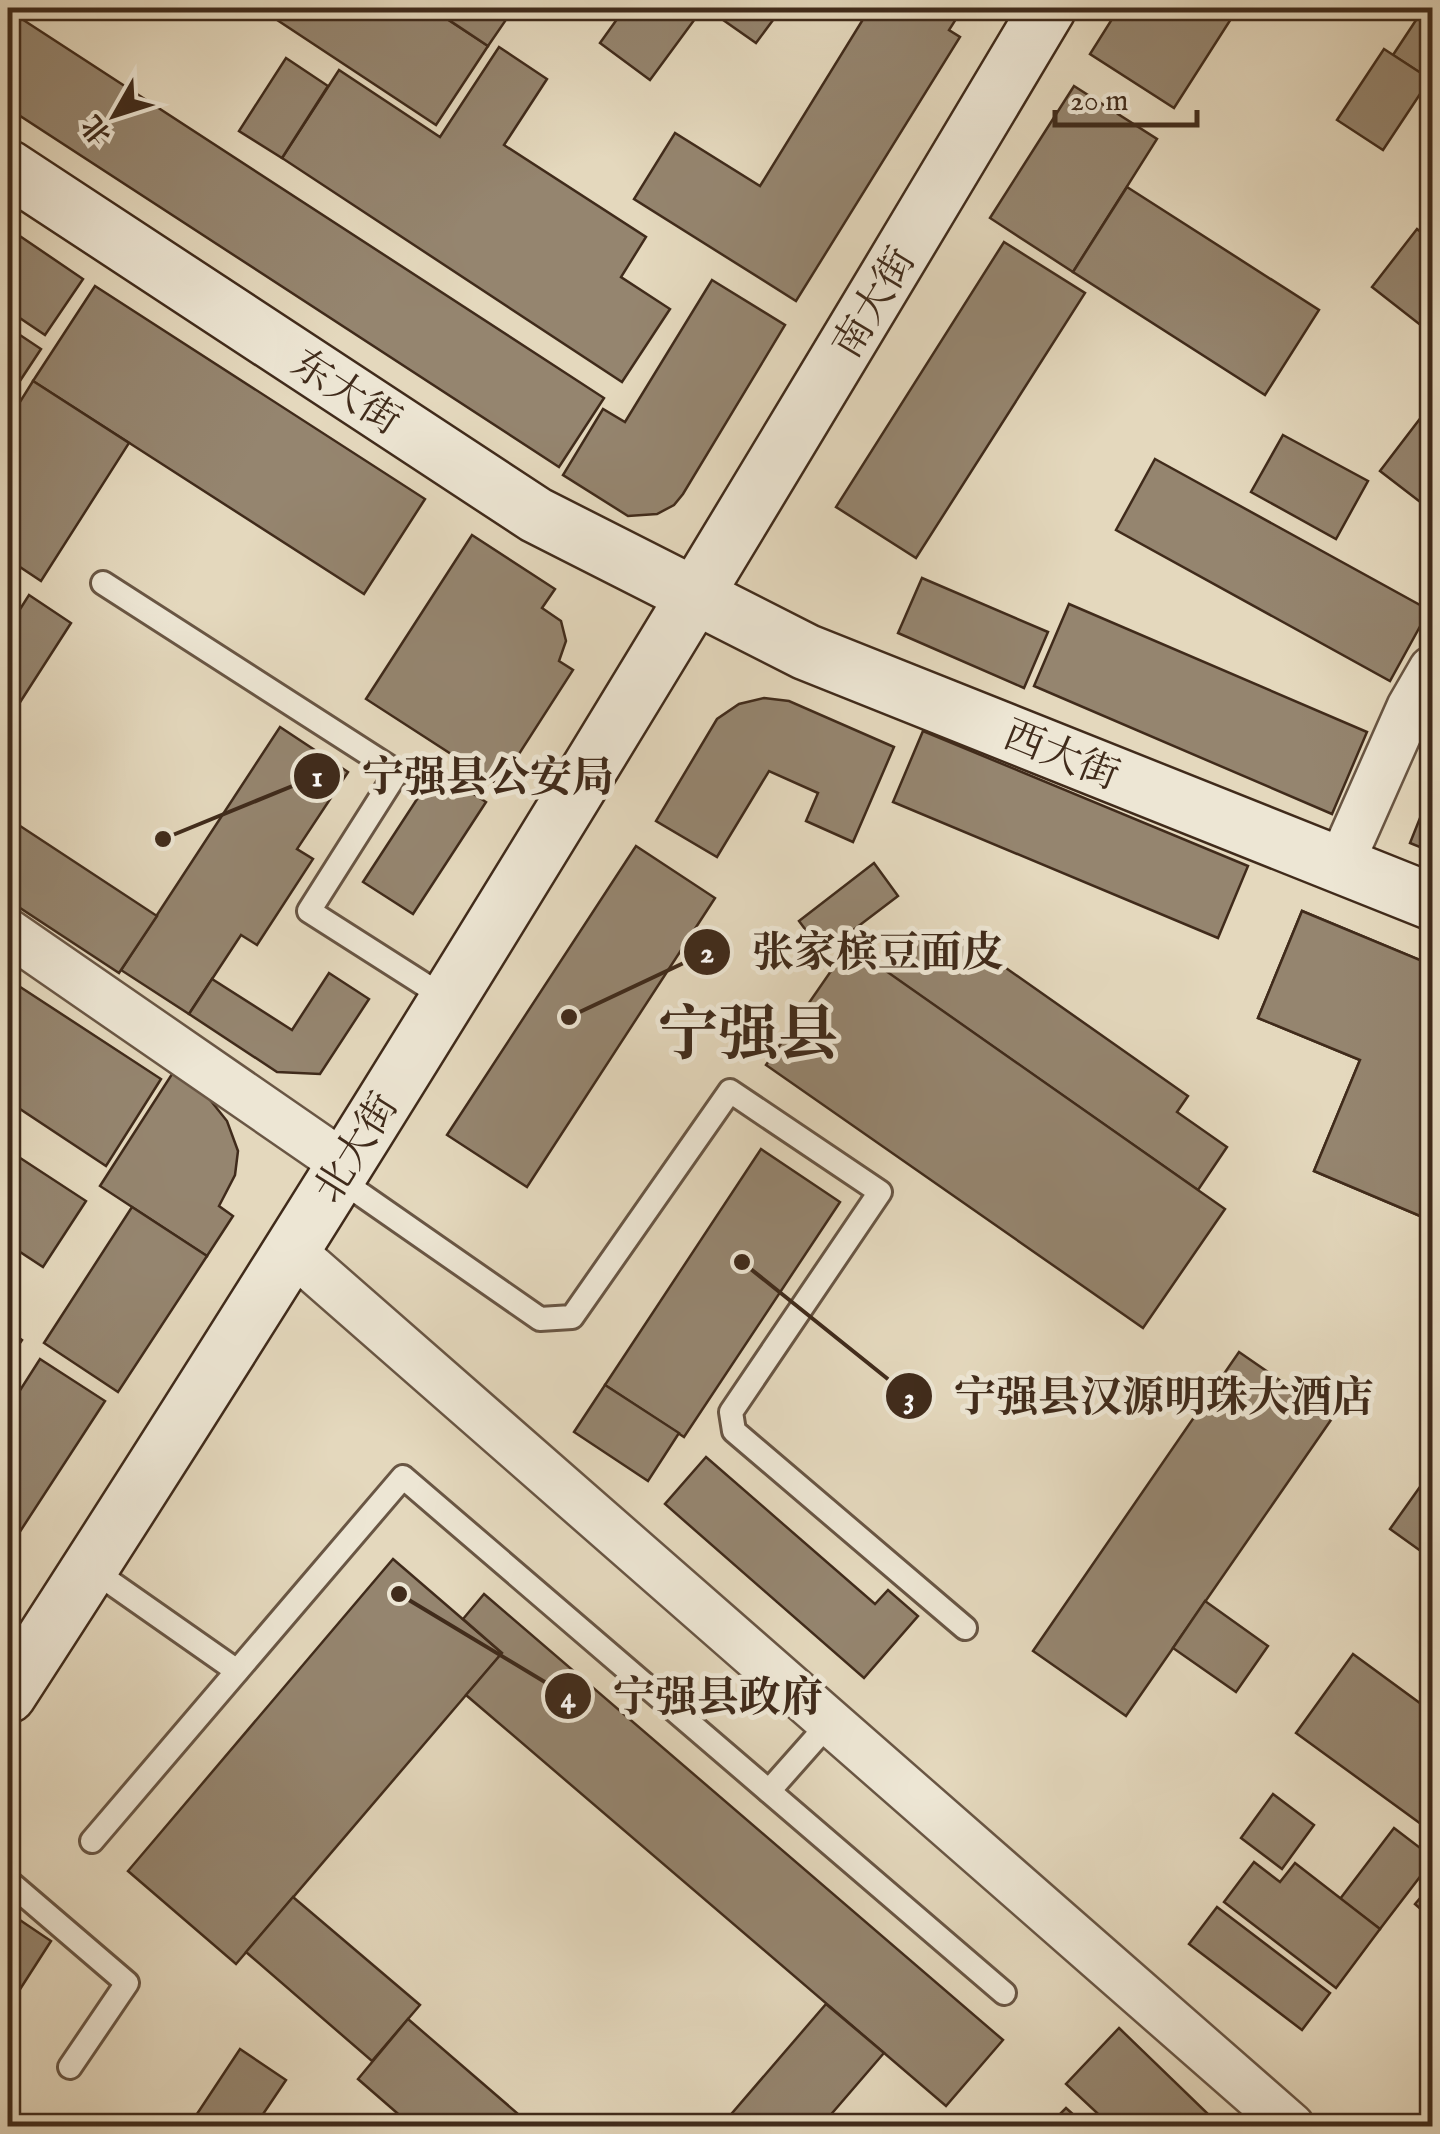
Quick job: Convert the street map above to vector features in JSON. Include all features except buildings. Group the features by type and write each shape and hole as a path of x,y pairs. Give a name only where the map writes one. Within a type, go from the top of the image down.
{"street":[{"name":"南大街","path":"697,596 1048,8"},
{"name":"东大街","path":"8,168 536,515 697,596"},
{"name":"西大街","path":"697,596 806,652 1432,902"},
{"name":"北大街","path":"8,1695 196,1404 697,596"},
{"path":"1340,865 1410,707 1432,669"},
{"path":"8,932 340,1171"},
{"path":"291,1250 832,1720 1271,2120"}],"lane":[{"path":"103,583 398,772 310,911 447,999"},
{"path":"340,1171 540,1319 572,1317 730,1091 880,1192 731,1412 734,1431 965,1628"},
{"path":"92,1841 403,1477 1004,1993"},
{"path":"90,1568 237,1671"},
{"path":"770,1791 832,1720"},
{"path":"8,1881 127,1983 70,2067"}],"place":[{"name":"宁强县公安局","path":"163,839"},
{"name":"张家槟豆面皮","path":"569,1017"},
{"name":"宁强县汉源明珠大酒店","path":"742,1262"},
{"name":"宁强县政府","path":"399,1594"}],"district":[{"name":"宁强县","path":"748,1033"}]}
